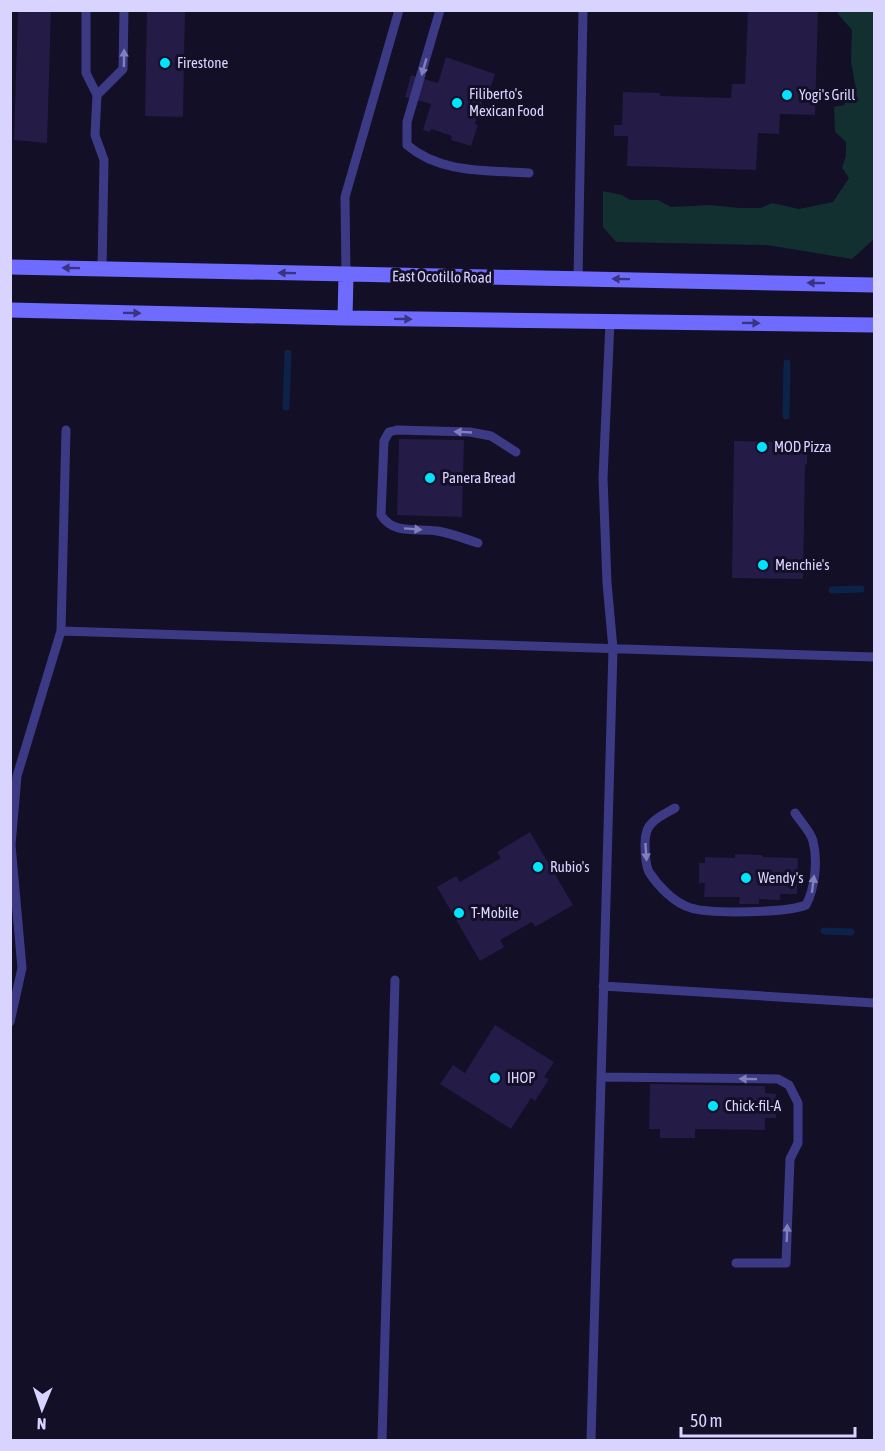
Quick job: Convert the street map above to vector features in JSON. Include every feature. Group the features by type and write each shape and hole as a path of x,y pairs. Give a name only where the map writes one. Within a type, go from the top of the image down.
{"main road":[{"name":"East Ocotillo Road","path":"10,267 874,285"},
{"path":"345,318 346,275"},
{"path":"10,310 345,318 874,325"}],"lane":[{"path":"86,10 86,73 96,95 95,135 104,160 102,269"},
{"path":"96,95 123,69 124,10"},
{"path":"346,275 345,196 399,10"},
{"path":"440,10 407,123 407,145 419,156 429,161 459,169 529,172"},
{"path":"578,279 584,10"},
{"path":"591,1440 613,649 607,583 603,478 610,322"},
{"path":"10,1022 22,968 11,845 17,776 61,631 66,430"},
{"path":"478,543 437,531 397,528 385,521 381,515 384,441 389,432 397,430 470,432 491,436 516,452"},
{"path":"61,631 874,657"},
{"path":"675,808 652,822 647,830 645,837 648,870 676,901 689,908 703,910 782,911 806,906 813,892 815,880 813,839 795,813"},
{"path":"382,1440 394,980"},
{"path":"603,986 874,1003"},
{"path":"601,1077 778,1079 789,1085 798,1103 798,1143 790,1159 786,1263 736,1263"}],"green space":[{"path":"838,11 874,11 874,239 852,259 767,245 616,242 603,227 603,191 622,195 630,200 658,200 671,207 710,205 761,208 772,203 799,209 833,202 849,178 842,168 846,155 846,142 835,132 834,107 844,105 848,96 856,90 851,61 852,30"}],"building":[{"path":"18,10 51,10 47,143 14,140"},
{"name":"Firestone","path":"147,10 185,10 183,117 145,116"},
{"path":"748,10 818,10 815,115 780,114 779,134 758,133 756,170 627,166 628,136 614,136 614,125 622,125 623,92 660,93 660,96 731,98 732,84 745,84"},
{"name":"Filiberto's Mexican Food","path":"446,57 495,74 475,124 478,125 471,146 451,140 452,136 431,129 430,132 423,130 431,104 405,97 411,75 438,83"},
{"name":"Panera Bread","path":"399,439 464,440 462,517 397,515"},
{"path":"783,440 807,440 803,579 732,578 734,441 783,442"},
{"path":"530,832 573,905 535,927 532,922 500,940 504,947 480,961 437,887 456,876 460,882 501,858 497,852"},
{"path":"735,854 798,858 797,894 780,894 780,900 759,899 759,904 739,904 740,897 704,897 705,883 699,883 699,863 705,863 705,857 735,858"},
{"name":"IHOP","path":"495,1025 554,1062 544,1077 549,1079 535,1101 531,1098 511,1129 440,1084 453,1065 465,1073"},
{"name":"Chick-fil-A","path":"650,1084 765,1086 765,1093 776,1094 776,1118 765,1118 765,1130 695,1129 695,1138 660,1138 660,1129 649,1129"}],"waterway":[{"path":"286,407 288,353"},
{"path":"786,416 787,363"},
{"path":"832,590 861,589"},
{"path":"824,931 851,932"}],"place":[{"name":"Firestone","path":"165,63"},
{"name":"Yogi's Grill","path":"787,95"},
{"name":"Filiberto's Mexican Food","path":"457,103"},
{"name":"MOD Pizza","path":"762,447"},
{"name":"Panera Bread","path":"430,478"},
{"name":"Menchie's","path":"763,565"},
{"name":"Rubio's","path":"538,867"},
{"name":"Wendy's","path":"746,878"},
{"name":"T-Mobile","path":"459,913"},
{"name":"IHOP","path":"495,1078"},
{"name":"Chick-fil-A","path":"713,1106"}]}
